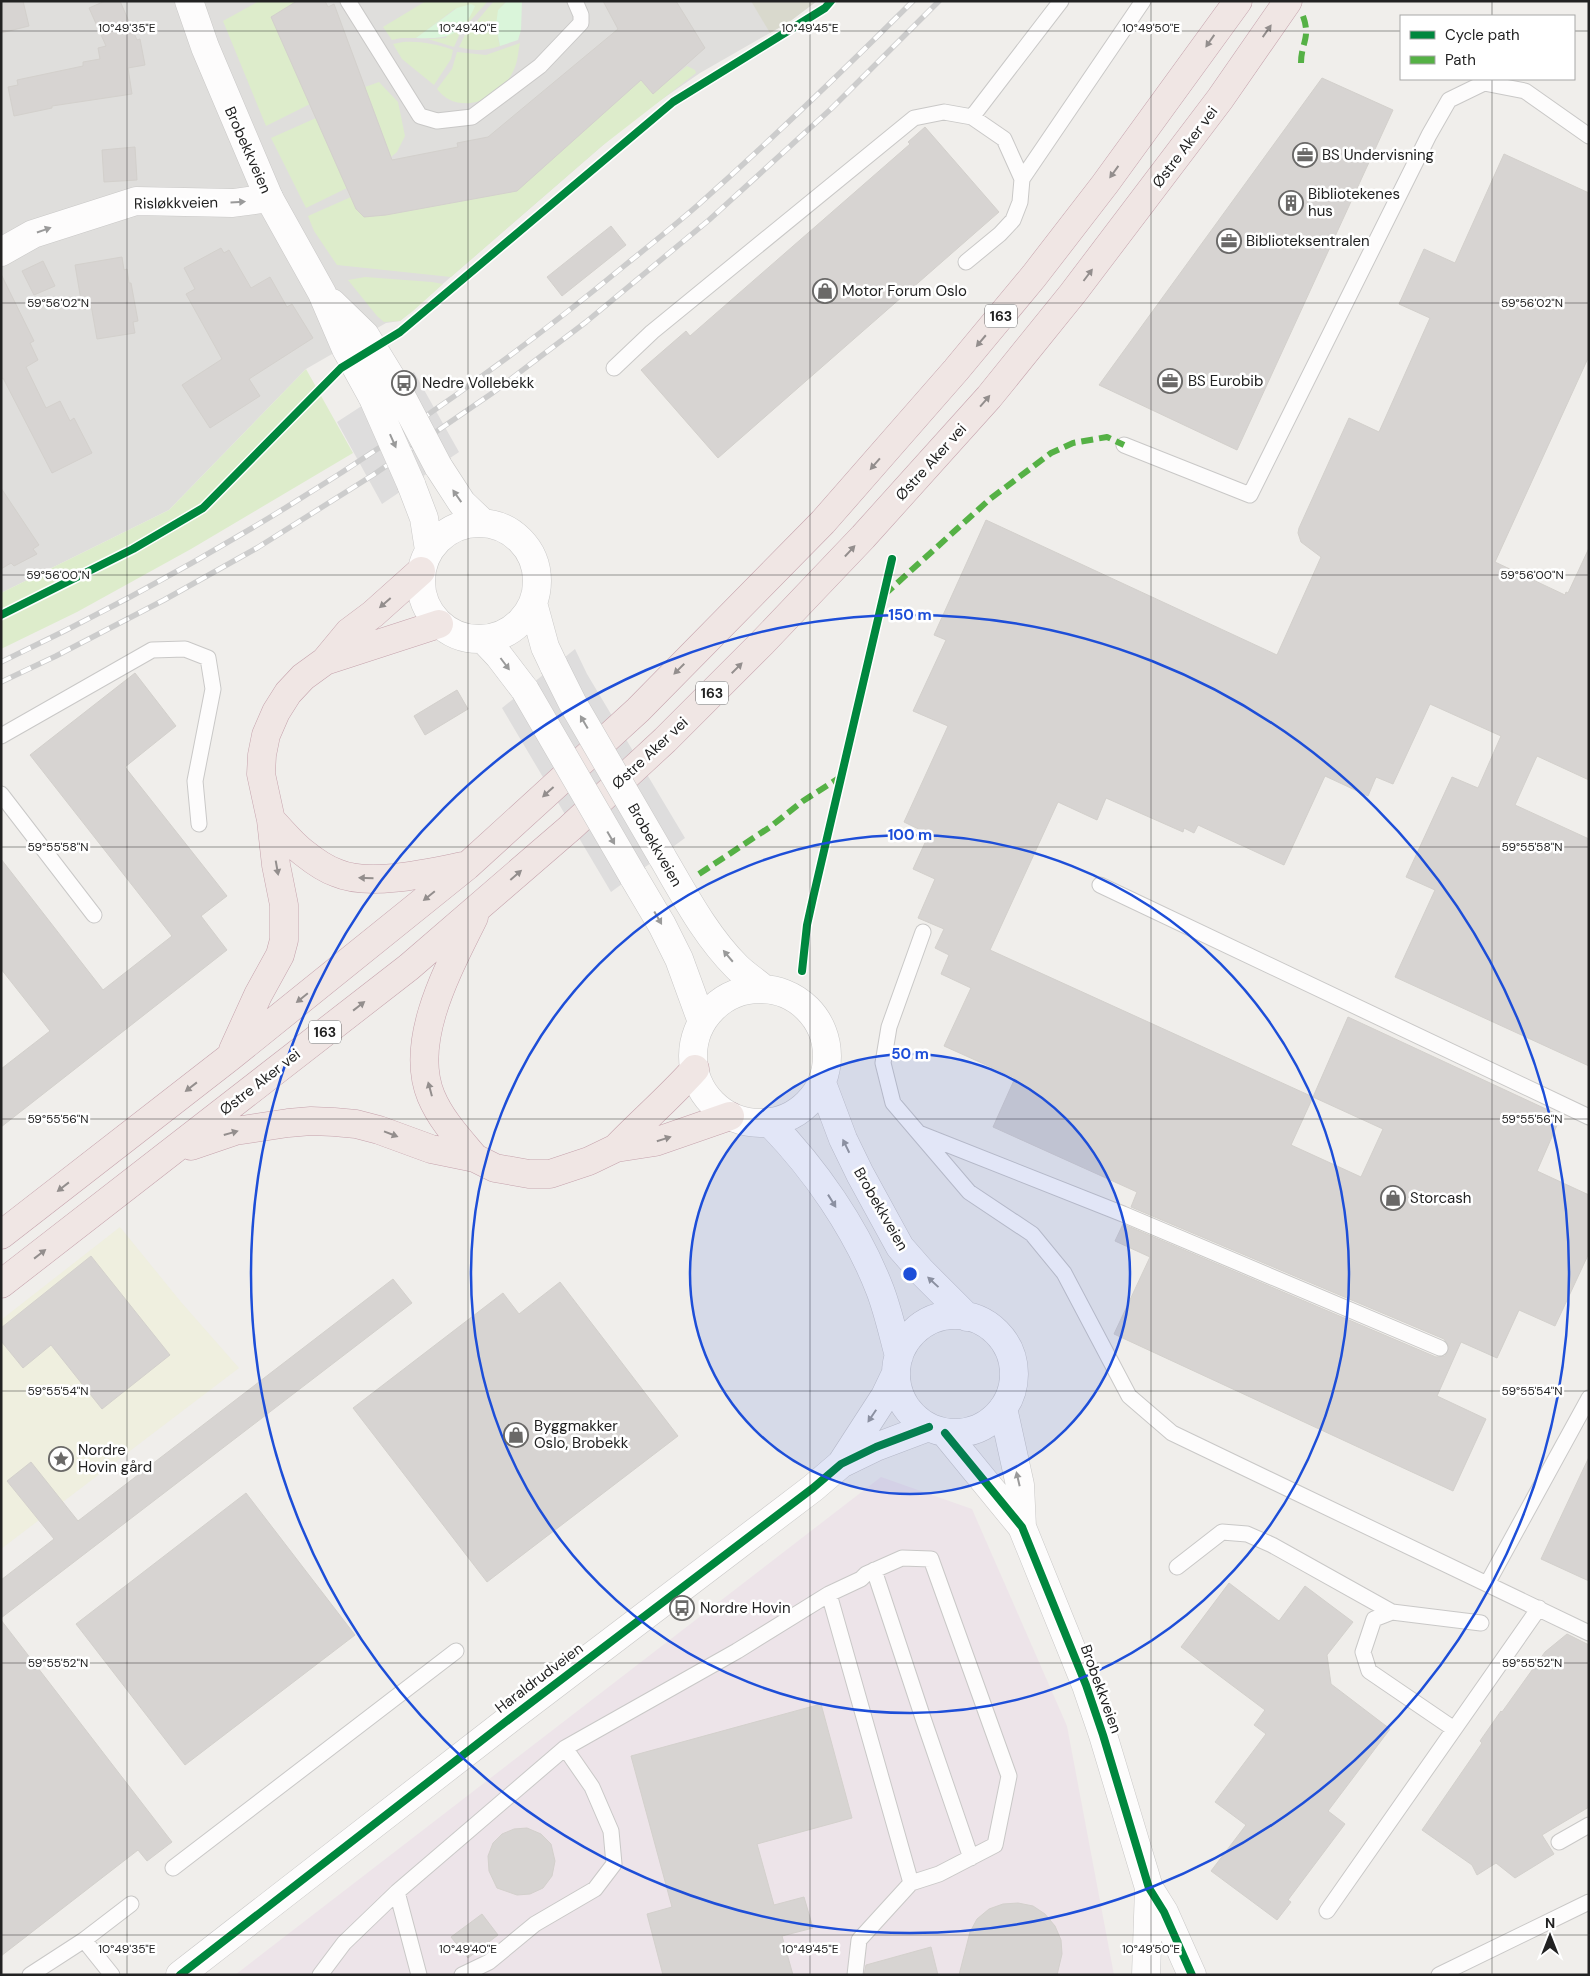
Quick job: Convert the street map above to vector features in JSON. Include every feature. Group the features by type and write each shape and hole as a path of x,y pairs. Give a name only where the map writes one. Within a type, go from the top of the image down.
{"highway":[{"name":"163","path":"1,1235 230,1057 467,866 638,710 823,522 950,378 1034,276 1105,184 1238,1"},
{"name":"Østre Aker vei","path":"1,1284 409,967 570,828 665,740 762,643 863,537 989,397 1074,293 1220,100 1288,1"},
{"path":"325,662 349,632 373,614 425,560"},
{"path":"230,1057 258,995 280,955 284,940 284,905 276,865 271,820 261,774 262,754 266,735 276,712 288,693 303,677 325,662 439,624"},
{"path":"271,820 302,852 318,864 338,874 365,879 421,875 467,866"},
{"path":"475,1158 452,1130 430,1095 424,1054 438,996 480,907"},
{"path":"616,1148 695,1069"},
{"path":"168,1154 235,1131 310,1121 356,1124 379,1130 431,1149 475,1158 495,1168 514,1172 550,1174 589,1161 616,1148 655,1142 730,1116"}],"street":[{"name":"Brobekkveien","path":"189,1 212,63 269,198 322,293 365,335 384,391 411,484 424,518 425,560"},
{"name":"Risløkkveien","path":"1,252 33,234 136,201 233,203 269,198"},
{"name":"Brobekkveien","path":"384,391 462,503 482,522"},
{"path":"482,522 506,529 518,538 528,548 534,561 537,575 537,589 533,603 525,617 514,629 499,636 483,640 460,636 439,624 426,605 420,583 425,560 446,532 469,523 482,522"},
{"name":"Brobekkveien","path":"533,603 546,647 572,702 693,911 737,967 764,988"},
{"path":"483,640 499,656 525,690 662,925 679,959 702,1022"},
{"path":"764,988 782,992 798,1000 812,1013 822,1029 827,1046 827,1065 822,1083 815,1095 795,1113 782,1119 756,1123 730,1116 707,1097 699,1084 695,1069 694,1045 702,1022 711,1010 735,993 764,988"},
{"name":"Brobekkveien","path":"822,1083 843,1139 900,1247 967,1316"},
{"path":"768,1122 792,1146 817,1178 849,1229 879,1289 889,1316 897,1365 898,1390 904,1405 915,1418 937,1430 962,1433 978,1428 992,1420 1003,1408 1010,1395 1013,1381 1013,1366 1010,1353 1003,1340 993,1329 981,1321 967,1316 953,1315 925,1323 905,1343 897,1365"},
{"name":"Haraldrudveien","path":"841,1464 885,1396 897,1365"},
{"name":"Brobekkveien","path":"1003,1408 1020,1486 1022,1527"},
{"name":"Brobekkveien","path":"937,1430 1022,1527 1089,1693 1149,1888 1164,1912 1192,1975"},
{"name":"Haraldrudveien","path":"180,1975 512,1716 841,1464 876,1447 937,1430"},
{"name":"Brobekkveien","path":"1146,1975 1149,1888"}],"lane":[{"path":"348,1 420,116 437,122 472,117 540,66 581,23 581,15 575,1"},
{"path":"972,117 1060,1"},
{"path":"1022,179 1143,1"},
{"path":"1124,445 1250,494 1429,135 1449,100 1484,83 1525,91 1589,136"},
{"path":"614,368 652,332 914,118 944,112 972,117 1004,139 1022,179 1020,202 1013,220 1000,234 966,262"},
{"path":"1,736 152,650 185,649 208,658 213,689 195,781 198,824"},
{"path":"1,794 94,915"},
{"path":"1100,885 1589,1116"},
{"path":"923,932 889,1027 883,1063 893,1103 968,1192 1032,1234 1064,1274 1128,1396 1172,1433 1589,1632"},
{"path":"919,1134 1123,1214 1440,1348"},
{"path":"1487,1584 1589,1398"},
{"path":"1177,1567 1222,1532 1247,1534 1272,1545 1392,1612 1481,1623"},
{"path":"320,1975 344,1943 397,1892 565,1748 737,1651 828,1594 861,1580 866,1574 902,1558 932,1559 1009,1776 995,1845 939,1874 911,1883 859,1940 855,1975"},
{"path":"874,1570 971,1858"},
{"path":"828,1594 911,1883"},
{"path":"1327,1911 1539,1608"},
{"path":"1392,1612 1374,1619 1363,1652 1369,1670 1454,1729"},
{"path":"174,1868 456,1651"},
{"path":"462,1975 489,1962 535,1924 595,1889 614,1864 611,1831 592,1787 565,1748"},
{"path":"1559,1842 1589,1825"},
{"path":"397,1892 419,1975"},
{"path":"1446,1973 1589,1902"},
{"path":"30,1975 84,1940 131,1904"},
{"path":"84,1940 112,1975"}],"shaded area":[{"path":"1,1 817,1 789,22 700,73 632,120 400,321 386,323 306,369 169,510 1,593"},
{"path":"751,1 817,1 789,22 770,33"},
{"path":"881,1477 972,1509 1067,1726 1114,1975 235,1975"}],"green space":[{"path":"259,1 297,1 310,104 266,126 223,21"},
{"path":"426,1 488,1 461,31 454,47 428,39 446,38 456,8 416,38 392,40 383,27"},
{"path":"494,1 507,1 500,10 497,22 500,46 479,50 459,47 465,35"},
{"path":"507,1 522,1 521,30 518,40 500,46 496,25 498,10"},
{"path":"471,4 475,6 465,24 459,30 436,38 416,38 457,8"},
{"path":"403,42 428,43 453,50 451,59 434,85 402,59 393,44"},
{"path":"520,43 516,64 509,78 492,95 469,103 457,102 447,98 437,89 452,69 457,52 486,55"},
{"path":"687,66 695,70 696,73 602,146 451,277 337,265 314,231 308,216 351,197 356,209 364,217 386,215 517,191 641,80 653,93"},
{"path":"379,82 398,102 405,136 397,152 391,157 365,87"},
{"path":"316,118 347,188 306,208 271,138"},
{"path":"365,277 443,284 400,321 384,322 348,280"},
{"path":"306,369 353,453 191,549 77,612 1,649 1,593 169,510"},
{"name":"Nordre Hovin gård","path":"120,1227 181,1302 239,1368 1,1549 1,1320"}],"pier":[{"path":"414,372 459,452 382,504 337,422"},
{"path":"575,649 587,674 685,838 611,892 502,708"}],"building":[{"path":"1,1 23,1 29,26 1,33"},
{"path":"105,1 120,1 137,40 140,39 145,65 128,68 132,94 52,106 52,108 14,116 8,87 18,85 17,80 83,66 83,62 100,59 98,48 106,46 89,8"},
{"path":"297,1 325,1 328,7 334,4 392,160 458,147 457,143 488,137 618,29 603,1 676,1 705,48 653,94 641,80 517,191 386,215 364,217 356,209 271,17"},
{"name":"Bibliotekenes hus","path":"1322,78 1393,110 1237,450 1099,385"},
{"path":"925,127 999,212 718,458 641,370 686,331 690,336 910,144 908,142"},
{"path":"135,147 137,180 104,182 102,150"},
{"path":"1504,154 1589,193 1589,356 1495,562 1565,595 1566,592 1568,593 1589,548 1589,780 1537,756 1515,805 1589,839 1589,1066 1395,977 1435,890 1406,877 1452,777 1478,788 1501,736 1430,704 1393,784 1376,777 1368,796 1325,776 1284,865 1198,825 1194,833 1184,828 1183,832 1106,798 1097,820 1058,802 990,950 1313,1097 1348,1017 1561,1116 1537,1171 1589,1195 1589,1253 1555,1326 1519,1310 1497,1358 1461,1342 1437,1396 1486,1419 1453,1491 1114,1334 1150,1257 1115,1241 1123,1224 1436,1357 1445,1356 1449,1347 1444,1339 1131,1207 1137,1192 993,1127 1015,1078 944,1046 971,988 941,974 949,955 935,948 944,929 918,918 935,879 913,869 929,834 904,822 948,726 913,711 946,640 934,635 986,520 1277,655 1321,557 1301,542 1298,533 1299,528 1349,418 1379,432 1430,318 1399,304 1424,249 1455,263","holes":["1313,1097 1383,1129 1361,1177 1291,1145"]},
{"path":"611,226 626,245 562,296 547,277"},
{"path":"221,248 224,253 229,250 251,288 270,277 287,307 292,304 313,338 249,379 260,396 210,428 182,385 222,359 186,294 195,289 184,268"},
{"path":"122,257 124,270 127,269 129,283 131,283 138,321 133,322 135,333 97,339 91,305 82,306 75,265"},
{"path":"43,261 55,286 34,295 22,271"},
{"path":"1,274 34,341 30,343 38,360 26,367 46,408 60,401 70,421 74,418 92,453 52,473 3,378 1,379"},
{"path":"1,488 39,545 33,549 37,554 14,566 11,563 1,569"},
{"path":"135,673 176,726 125,767 227,896 201,916 227,950 1,1127 1,1069 50,1031 1,969 1,859 103,990 172,936 30,755"},
{"path":"457,690 468,709 425,735 414,716"},
{"path":"91,1256 170,1355 102,1409 51,1345 23,1368 1,1341 1,1328"},
{"path":"393,1279 412,1303 1,1618 1,1580 54,1539 7,1481 31,1462 78,1521"},
{"path":"560,1282 678,1436 487,1582 353,1408 503,1293 519,1314"},
{"path":"1589,1457 1589,1581 1541,1559"},
{"path":"246,1493 355,1635 185,1765 76,1624"},
{"path":"1229,1583 1279,1621 1305,1586 1353,1622 1327,1655 1331,1684 1390,1729 1328,1811 1345,1824 1288,1900 1291,1902 1277,1920 1211,1871 1246,1825 1215,1802 1266,1734 1254,1725 1265,1710 1181,1647"},
{"path":"1,1620 172,1842 147,1861 138,1850 1,1956"},
{"path":"1567,1634 1589,1645 1589,1807 1542,1835 1554,1854 1515,1878 1496,1863 1477,1875 1472,1865 1422,1830 1482,1743 1480,1741 1501,1711 1545,1652"},
{"path":"821,1704 852,1818 757,1844 774,1905 804,1897 813,1928 782,1936 793,1975 663,1975 647,1914 672,1907 631,1756"},
{"path":"527,1828 541,1834 551,1844 555,1861 552,1876 543,1888 530,1894 517,1895 497,1888 489,1871 488,1856 493,1843 502,1834 514,1829"},
{"path":"1018,1903 1033,1906 1045,1914 1055,1926 1061,1940 1062,1954 1057,1975 959,1975 970,1932 977,1919 989,1909 1003,1904"},
{"path":"482,1914 498,1935 468,1958 451,1937"},
{"path":"931,1947 938,1975 864,1975 866,1965"}],"railway":[{"path":"1,662 84,621 246,532 325,483 478,379 552,324 698,205 807,104 913,1"},
{"path":"1,682 164,600 257,548 373,475 491,394 586,322 709,220 832,108 939,1"}],"marked path":[{"path":"1301,63 1306,35 1303,16"},
{"path":"884,595 990,499 1051,453 1073,443 1107,437 1124,445"},
{"path":"699,874 842,776"}],"cycle path":[{"path":"1,615 133,549 203,508 341,368 400,332 673,102 825,8 831,1"},
{"path":"802,971 807,925 892,559"},
{"path":"180,1975 512,1717 813,1488 841,1464 876,1447 929,1427"},
{"path":"945,1433 1022,1527 1086,1685 1149,1888 1164,1912 1192,1975"}],"place":[{"name":"BS Undervisning","path":"1305,155"},
{"name":"Bibliotekenes hus","path":"1291,203"},
{"name":"Biblioteksentralen","path":"1229,241"},
{"name":"Motor Forum Oslo","path":"825,291"},
{"name":"BS Eurobib","path":"1170,381"},
{"name":"Nedre Vollebekk","path":"404,383"},
{"name":"Storcash","path":"1393,1198"},
{"name":"Byggmakker Oslo, Brobekk","path":"516,1435"},
{"name":"Nordre Hovin gård","path":"61,1459"},
{"name":"Nordre Hovin","path":"682,1608"}]}
